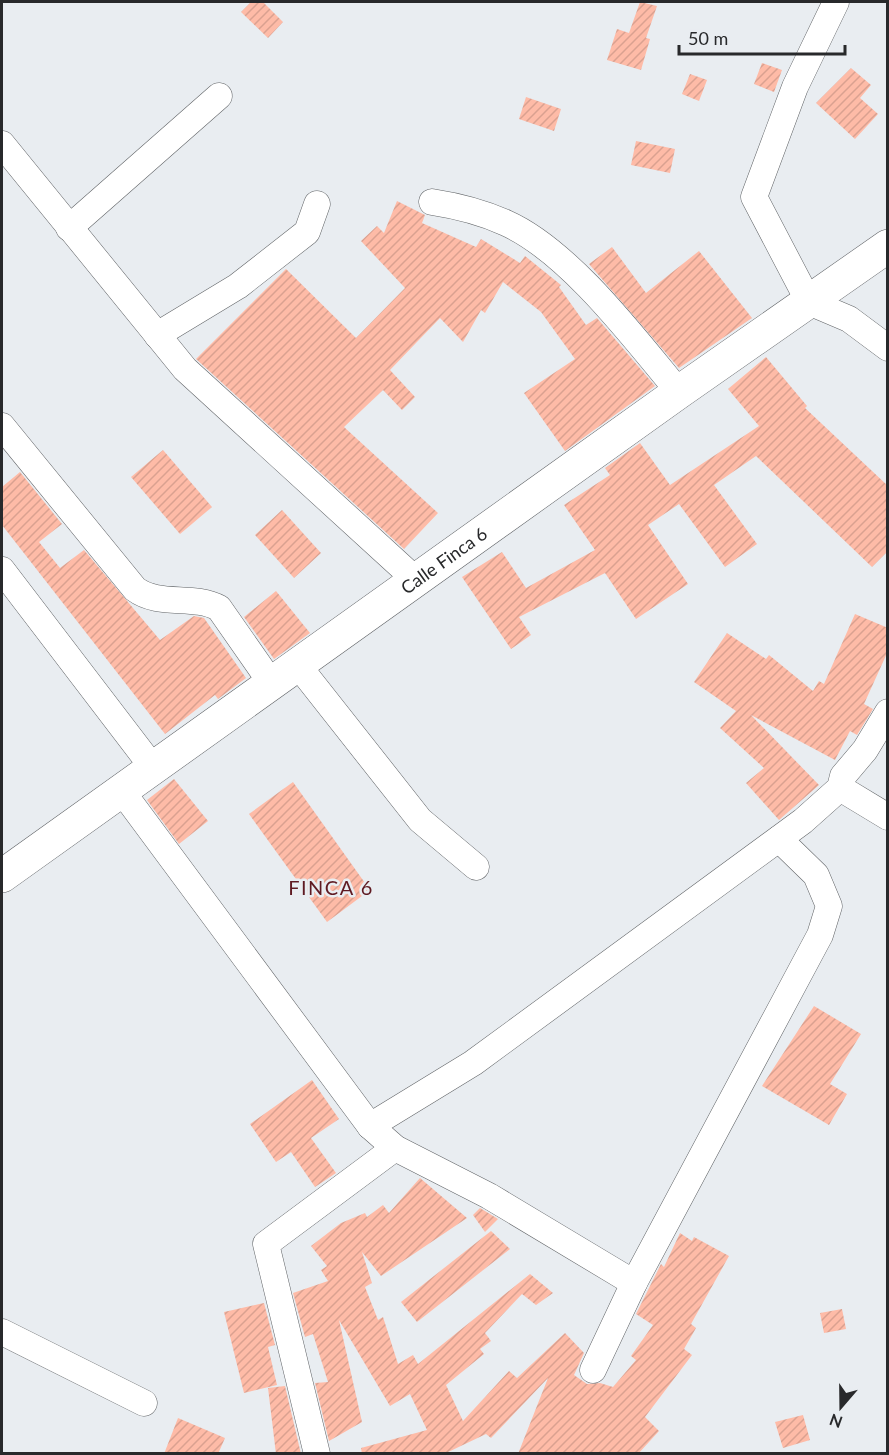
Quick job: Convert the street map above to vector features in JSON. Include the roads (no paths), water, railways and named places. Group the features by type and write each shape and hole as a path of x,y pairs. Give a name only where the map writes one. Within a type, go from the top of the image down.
{"street":[{"path":"836,2 795,87 754,197 809,302 849,319 888,348"},
{"path":"69,228 219,96"},
{"path":"2,144 185,369 417,582"},
{"path":"432,202 471,209 509,224 552,252 612,312 680,392"},
{"path":"157,335 238,286 307,232 317,204"},
{"name":"Calle Finca 6","path":"2,876 888,246"},
{"path":"2,426 135,589 145,597 208,602 219,608 285,674 420,820 476,867"},
{"path":"2,570 154,769"},
{"path":"370,1126 473,1063 779,838 840,788 843,776 865,750 888,712"},
{"path":"840,788 888,818"},
{"path":"121,790 370,1126 395,1148 489,1196 634,1283"},
{"path":"593,1370 634,1283 820,935 829,906 816,875 779,838"},
{"path":"317,1454 266,1244 395,1148"},
{"path":"2,1332 144,1403"}],"district":[{"name":"FINCA 6","path":"331,887"}]}
